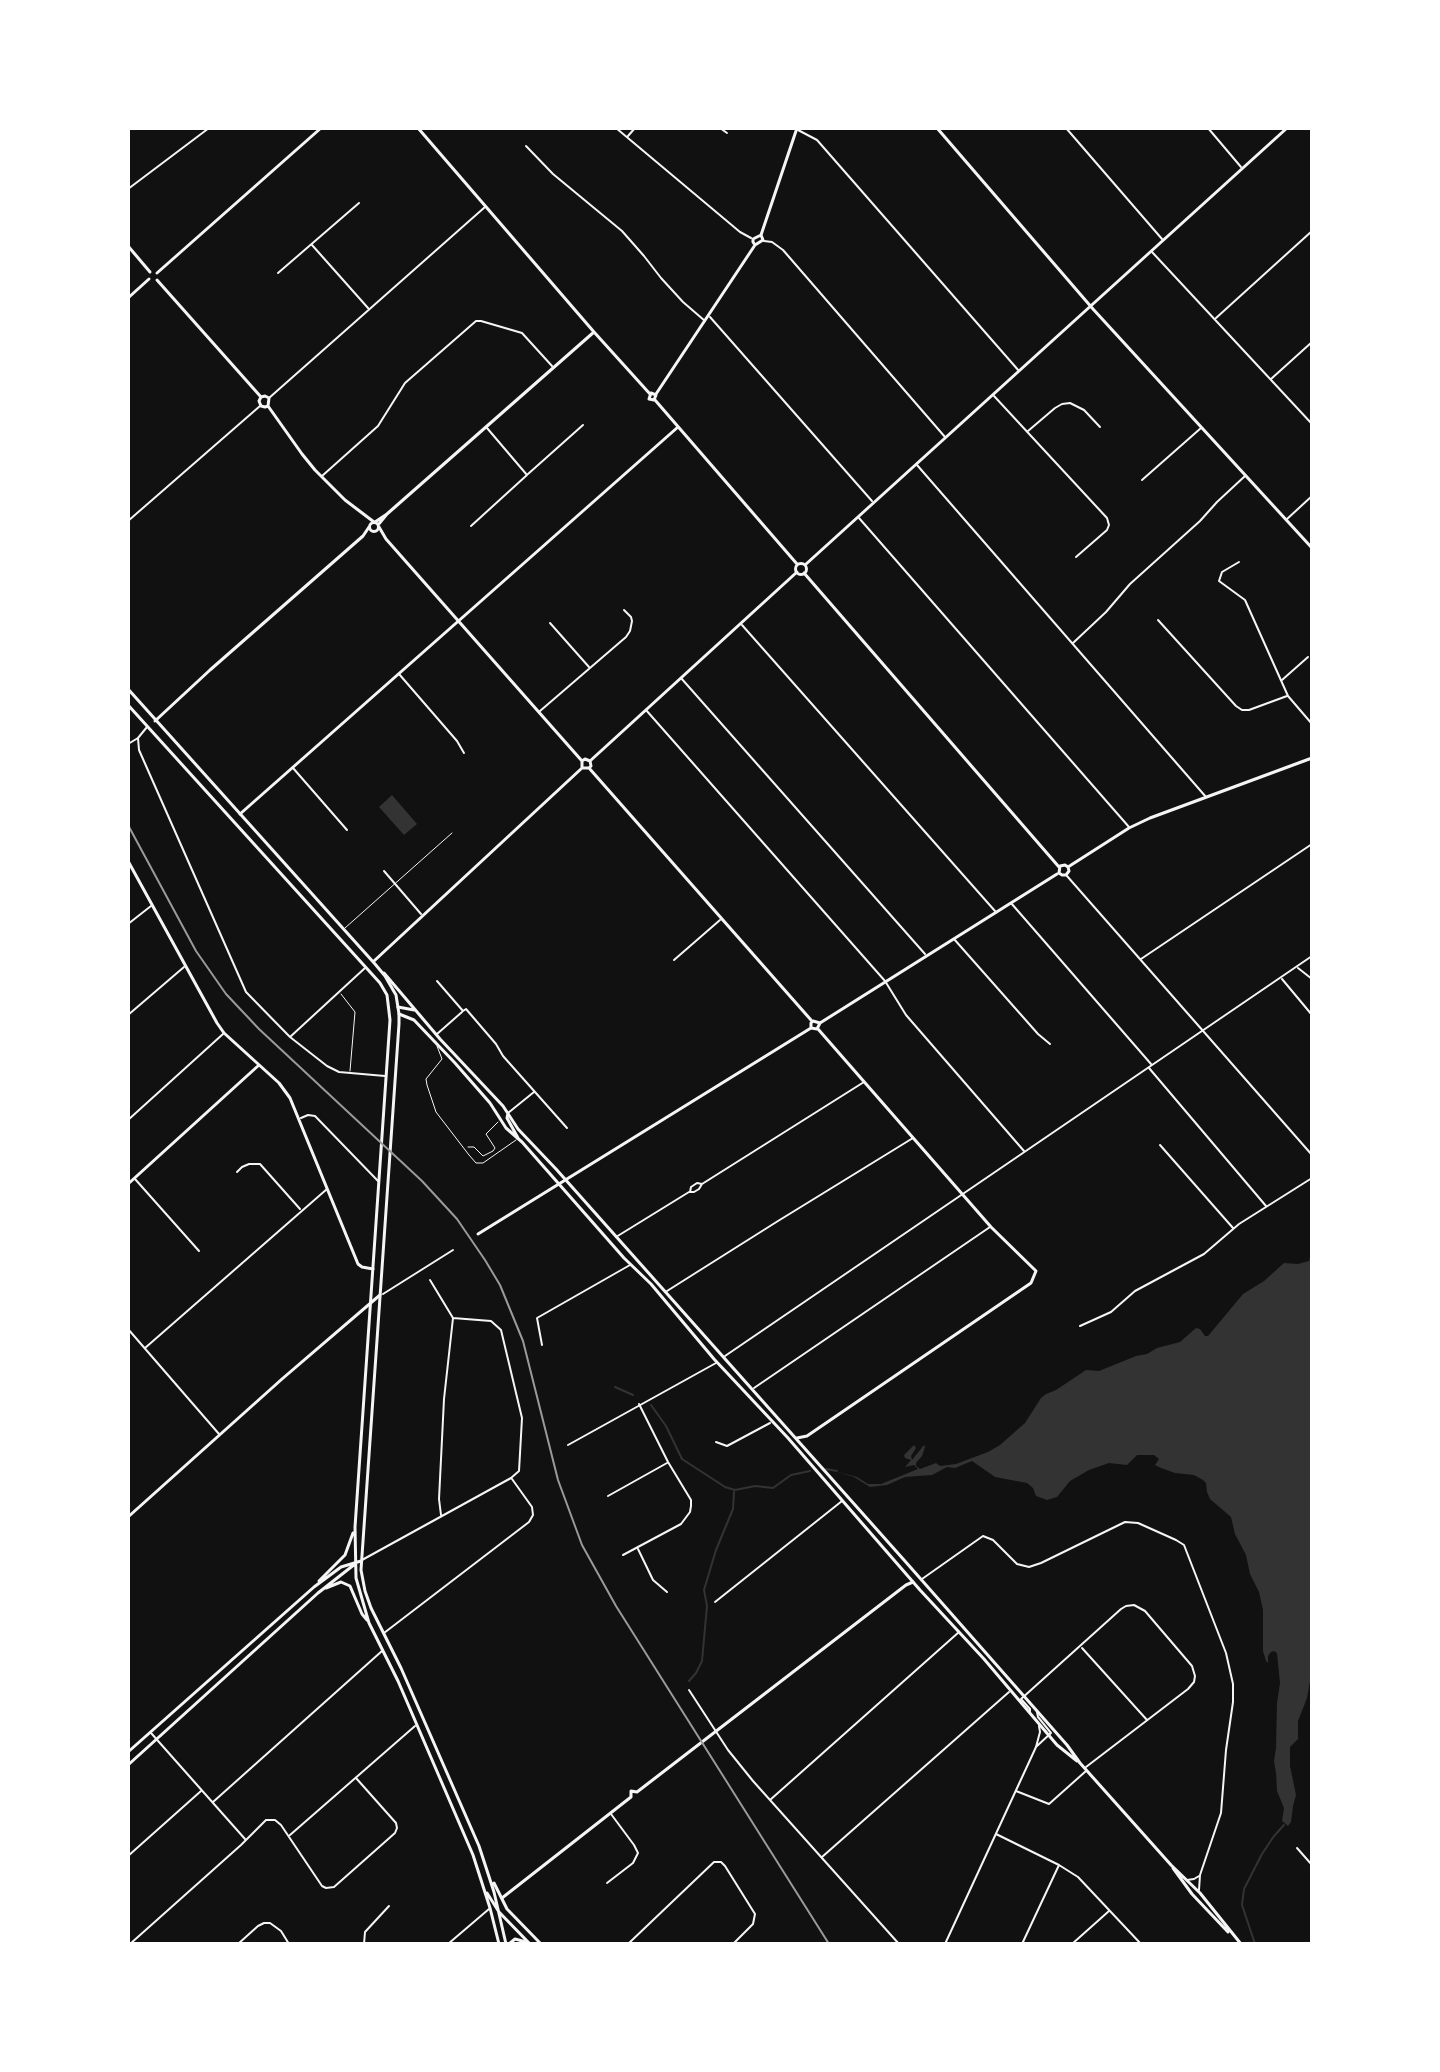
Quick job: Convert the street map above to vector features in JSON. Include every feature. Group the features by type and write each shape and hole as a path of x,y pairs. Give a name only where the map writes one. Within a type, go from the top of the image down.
{"street":[{"path":"128,189 209,128"},
{"path":"269,398 261,397 157,280 157,273 321,128"},
{"path":"418,128 650,394 649,399 655,397 755,245 763,240 783,250 946,438"},
{"path":"616,128 740,232 753,239 755,245"},
{"path":"627,137 635,128"},
{"path":"720,128 727,133"},
{"path":"937,128 1090,306 1312,548"},
{"path":"1066,128 1163,240"},
{"path":"1208,128 1242,168"},
{"path":"804,573 805,565 1287,128"},
{"path":"763,240 761,235 797,129 817,140 1019,371"},
{"path":"526,146 553,174 622,231 683,302 706,321"},
{"path":"278,273 359,203"},
{"path":"486,207 269,398 268,406 302,454 386,539 582,761 582,768"},
{"path":"1216,319 1312,231"},
{"path":"753,239 761,235"},
{"path":"312,245 369,309"},
{"path":"128,246 150,272 157,273"},
{"path":"1151,250 1311,423"},
{"path":"128,298 149,279 150,272"},
{"path":"149,279 157,280"},
{"path":"709,316 874,503"},
{"path":"322,477 378,426 405,383 476,321 522,333 553,367"},
{"path":"128,744 594,332"},
{"path":"1270,380 1312,342"},
{"path":"993,395 1109,522 1107,530 1076,557"},
{"path":"261,397 261,406"},
{"path":"655,397 797,564"},
{"path":"1027,432 1055,408 1070,403 1084,410 1100,427"},
{"path":"128,521 261,406 268,406"},
{"path":"471,526 583,425"},
{"path":"486,427 527,475"},
{"path":"233,821 678,427"},
{"path":"1142,480 1202,428"},
{"path":"916,464 1206,797"},
{"path":"1073,644 1130,584 1245,476"},
{"path":"1286,520 1312,496"},
{"path":"858,517 1129,828"},
{"path":"1239,562 1222,572 1219,581 1245,600 1288,696 1312,724"},
{"path":"797,564 805,565"},
{"path":"797,564 797,572"},
{"path":"797,572 804,573 1059,867 1059,873"},
{"path":"589,768 590,761 797,572"},
{"path":"539,712 630,631 631,617 624,610"},
{"path":"1158,620 1242,710 1288,696"},
{"path":"550,623 590,668"},
{"path":"741,623 995,912"},
{"path":"1281,680 1308,657"},
{"path":"398,674 464,753"},
{"path":"681,678 926,955"},
{"path":"128,689 396,985 436,1035 508,1113 518,1129 921,1579 1171,1865 1200,1893 1235,1938"},
{"path":"128,705 383,987 390,1007 355,1527 359,1593 369,1623 462,1827 482,1882 499,1912 508,1944 518,1939 530,1944"},
{"path":"645,710 885,981 906,1015 1025,1152"},
{"path":"138,738 139,750 240,983 252,1001 327,1066 339,1072 395,1076"},
{"path":"1068,867 1129,828 1159,814 1312,758"},
{"path":"582,761 590,761"},
{"path":"292,767 347,830"},
{"path":"290,1037 374,963 582,768 589,768 812,1021 820,1023"},
{"path":"1141,959 1312,844"},
{"path":"128,861 224,1033 285,1090 358,1264 373,1269"},
{"path":"1059,867 1063,864 1068,867"},
{"path":"1066,875 1068,867"},
{"path":"384,871 422,915"},
{"path":"1059,873 1066,875 1312,1155"},
{"path":"818,1029 820,1023 1059,873"},
{"path":"1011,902 1266,1206"},
{"path":"128,924 152,905"},
{"path":"674,960 721,919"},
{"path":"953,938 1050,1044"},
{"path":"568,1445 717,1362 1312,956"},
{"path":"374,963 390,984 399,1014 361,1561 369,1601 479,1846 495,1903 499,1944"},
{"path":"128,1015 185,967"},
{"path":"1297,967 1312,979"},
{"path":"1281,978 1312,1015"},
{"path":"437,981 463,1011"},
{"path":"390,1007 417,1012"},
{"path":"390,1007 412,1019 490,1103 501,1120 792,1442 1061,1750 1080,1763"},
{"path":"431,1039 466,1009 567,1128"},
{"path":"811,1028 812,1021"},
{"path":"478,1234 811,1028 818,1029 991,1227 1036,1271 1031,1283 807,1436 794,1438"},
{"path":"128,1120 224,1033"},
{"path":"128,1184 259,1065"},
{"path":"610,1241 699,1189 702,1184 865,1081"},
{"path":"518,1138 507,1118 508,1113 535,1092"},
{"path":"299,1119 315,1116 379,1182"},
{"path":"664,1292 914,1138"},
{"path":"1160,1145 1234,1229"},
{"path":"237,1172 249,1164 260,1164 301,1210"},
{"path":"135,1178 199,1251"},
{"path":"1080,1326 1111,1312 1135,1291 1204,1254 1266,1206 1312,1178"},
{"path":"145,1348 328,1188"},
{"path":"751,1390 991,1227"},
{"path":"128,1517 371,1302 453,1250"},
{"path":"542,1345 537,1318 637,1262"},
{"path":"430,1280 453,1318 444,1399 439,1499 442,1516"},
{"path":"128,1765 318,1593 355,1564 519,1471 522,1418 501,1330 491,1321 453,1318"},
{"path":"128,1329 220,1435"},
{"path":"623,1555 681,1524 690,1512 691,1500 639,1404"},
{"path":"716,1442 727,1446 776,1418"},
{"path":"804,1449 807,1436"},
{"path":"608,1496 668,1462"},
{"path":"376,1637 529,1522 533,1515 532,1507 511,1478"},
{"path":"715,1602 847,1496"},
{"path":"448,1944 495,1903 631,1797 632,1790 637,1792 907,1584 921,1579 983,1536 993,1540 1017,1564 1029,1567 1125,1522 1135,1522 1184,1545 1226,1653 1233,1684 1221,1816 1200,1875 1200,1893"},
{"path":"128,1752 314,1587 344,1556 355,1527"},
{"path":"637,1548 653,1580 667,1592"},
{"path":"314,1587 342,1566 355,1564"},
{"path":"318,1593 337,1583 347,1584 369,1623"},
{"path":"1016,1791 1049,1804 1086,1769 1191,1687 1195,1679 1194,1671 1151,1617 1134,1605 1121,1609 1021,1699 1030,1709 1030,1715"},
{"path":"770,1800 959,1631"},
{"path":"213,1802 390,1646"},
{"path":"1081,1647 1147,1721"},
{"path":"689,1690 728,1750 899,1944"},
{"path":"822,1858 1010,1691"},
{"path":"1036,1711 1050,1731 1049,1736 1036,1747"},
{"path":"289,1836 424,1718"},
{"path":"945,1944 1036,1747 1039,1725"},
{"path":"151,1732 246,1840"},
{"path":"130,1944 263,1822 270,1819 278,1822 289,1836 320,1883 326,1888 334,1887 397,1828 356,1778"},
{"path":"128,1856 202,1790"},
{"path":"607,1883 633,1863 638,1853 610,1813"},
{"path":"995,1834 1059,1865 1084,1882 1141,1944"},
{"path":"1297,1848 1312,1865"},
{"path":"628,1944 714,1862 725,1866 755,1914 753,1924 733,1944"},
{"path":"1022,1944 1059,1865"},
{"path":"1171,1865 1183,1884 1214,1919 1241,1944"},
{"path":"1187,1880 1200,1875"},
{"path":"495,1903 510,1913 541,1944"},
{"path":"364,1944 365,1932 389,1906"},
{"path":"1072,1944 1110,1910"},
{"path":"499,1912 530,1944"},
{"path":"238,1944 258,1926 270,1923 281,1931 289,1944"}],"lane":[{"path":"343,929 452,833"},
{"path":"339,992 355,1012 350,1073"},
{"path":"437,1046 442,1059 426,1079 436,1112 476,1163 483,1163 518,1138"},
{"path":"466,1148 474,1147 483,1156 493,1151 495,1148 486,1134 501,1120"}],"shaded area":[{"path":"392,795 417,824 404,835 379,807"},
{"path":"1312,1249 1312,1670 1307,1698 1298,1721 1298,1739 1290,1747 1296,1795 1288,1826 1282,1821 1284,1808 1277,1791 1274,1761 1280,1683 1277,1653 1271,1652 1268,1663 1266,1661 1259,1592 1231,1517 1210,1499 1203,1480 1155,1465 1159,1459 1154,1455 1137,1455 1127,1465 1109,1463 1089,1470 1070,1481 1057,1497 1047,1500 1036,1496 1027,1483 995,1477 972,1461 955,1468 947,1467 932,1475 905,1477 887,1485 870,1487 854,1477 834,1471 857,1477 868,1484 881,1484 918,1469 914,1465 905,1467 911,1460 904,1455 914,1445 912,1460 925,1447 916,1463 920,1469 936,1463 940,1466 956,1464 988,1452 1025,1423 1041,1398 1086,1370 1099,1371 1180,1342 1196,1328 1208,1336 1243,1294 1284,1263 1309,1261"}],"waterway":[{"path":"615,1387 633,1395"},
{"path":"651,1405 666,1426 682,1459 725,1487 735,1490 755,1486 773,1488 791,1475 810,1471"},
{"path":"826,1469 837,1471"},
{"path":"689,1681 702,1661 707,1606 704,1590 733,1509 734,1492"},
{"path":"1255,1944 1242,1905 1244,1889 1262,1854 1284,1825"}],"railway":[{"path":"128,825 196,951 226,994 259,1029 422,1181 457,1219 485,1260 500,1285 523,1341 558,1480 582,1545 616,1606 829,1944"}]}
